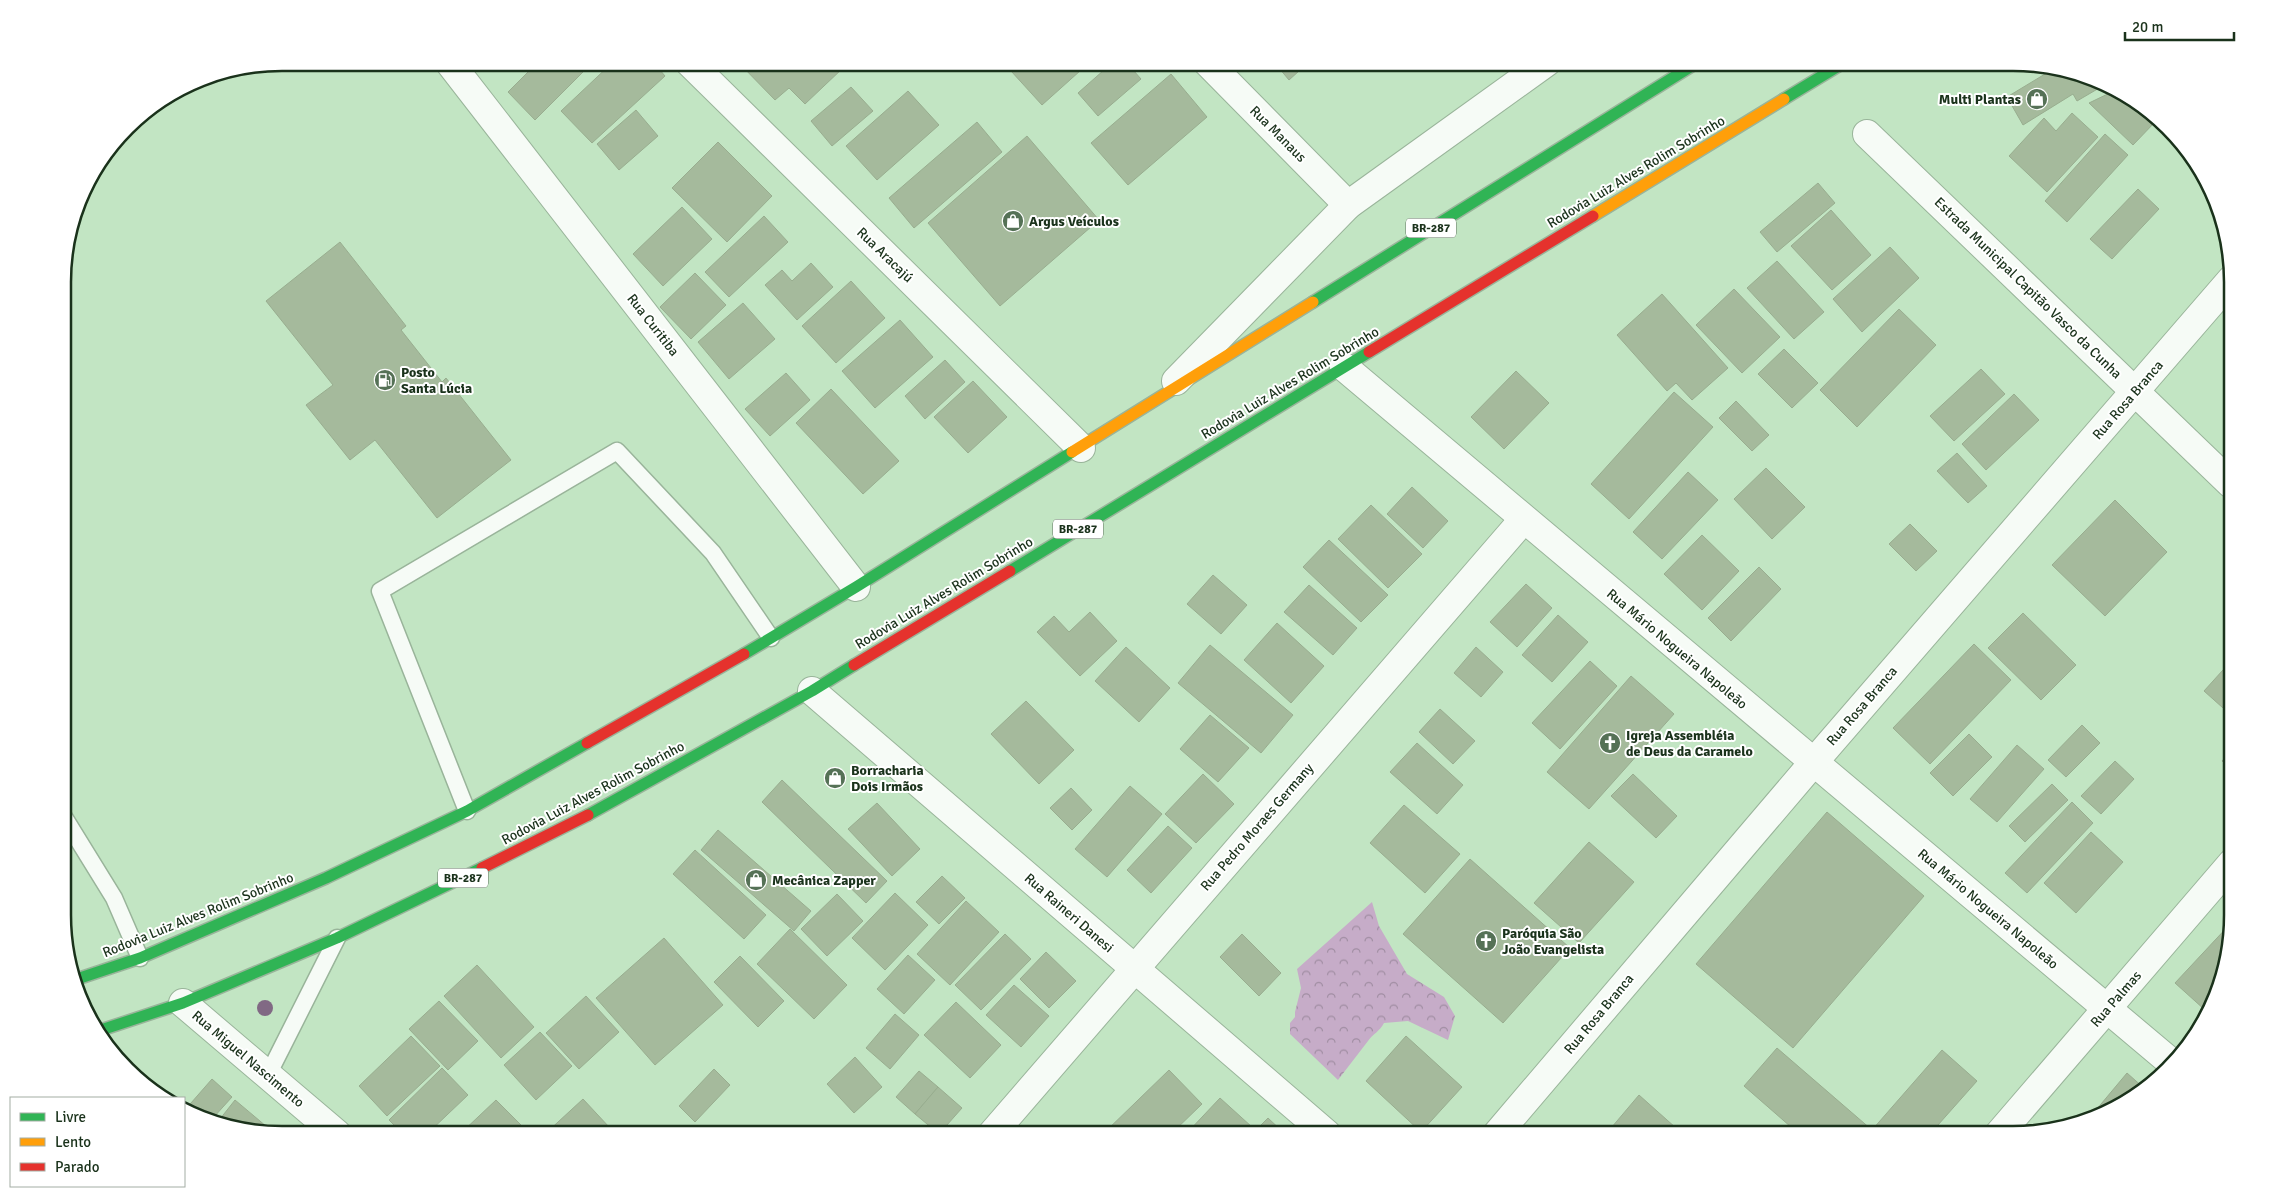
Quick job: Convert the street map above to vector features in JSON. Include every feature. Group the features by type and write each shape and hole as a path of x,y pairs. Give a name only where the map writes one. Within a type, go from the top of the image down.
{"highway":[{"name":"Rodovia Luiz Alves Rolim Sobrinho","path":"81,978 140,958 326,878 467,811 771,638 856,587 1081,448 1164,393 1683,71"},
{"name":"Rodovia Luiz Alves Rolim Sobrinho","path":"105,1029 182,1003 337,938 561,830 812,691 1830,71"}],"street":[{"name":"Rua Curitiba","path":"456,71 856,587"},
{"name":"Rua Aracajú","path":"697,71 1081,448"},
{"name":"Rua Manaus","path":"1216,71 1348,205"},
{"path":"1164,393 1348,205 1534,71"},
{"name":"Estrada Municipal Capitão Vasco da Cunha","path":"1867,134 2224,477"},
{"name":"Rua Rosa Branca","path":"1504,1126 1813,763 2224,288"},
{"name":"Rua Mário Nogueira Napoleão","path":"1344,367 1523,520 2167,1059"},
{"name":"Rua Pedro Moraes Germany","path":"999,1126 1523,520"},
{"name":"Rua Raineri Danesi","path":"812,691 1318,1126"},
{"name":"Rua Palmas","path":"2006,1126 2224,872"},
{"name":"Rua Miguel Nascimento","path":"182,1003 328,1126"}],"lane":[{"path":"467,811 380,591 617,451 713,553 771,638"},
{"path":"71,828 114,898 140,958"},
{"path":"268,1075 337,938"}],"green space":[{"path":"1372,902 1379,926 1407,974 1444,997 1455,1016 1448,1040 1408,1021 1384,1023 1338,1080 1290,1034 1290,1023 1295,1017 1301,988 1297,969"}],"building":[{"path":"529,71 584,71 535,120 508,92"},
{"path":"603,71 661,71 665,76 592,143 561,111"},
{"path":"747,71 840,71 805,104 789,88 775,100"},
{"path":"1011,71 1080,71 1042,105"},
{"path":"1103,71 1134,71 1141,79 1098,116 1078,93"},
{"path":"1282,71 1299,71 1289,80"},
{"path":"1171,74 1207,117 1128,185 1091,143"},
{"name":"Multi Plantas","path":"2045,74 2081,82 2098,89 2077,101 2073,94 2023,125 2007,97"},
{"path":"851,87 873,111 832,146 811,121"},
{"path":"908,91 939,125 877,180 846,146"},
{"path":"2108,94 2130,107 2153,125 2133,145 2089,103"},
{"path":"636,110 658,136 619,170 597,144"},
{"path":"2072,113 2098,137 2047,192 2009,156 2044,118 2056,131"},
{"path":"977,122 1002,152 914,228 889,198"},
{"path":"2105,134 2128,155 2067,222 2045,201"},
{"name":"Argus Veículos","path":"1027,136 1099,220 1000,306 928,223"},
{"path":"718,142 772,196 727,242 672,188"},
{"path":"1818,183 1835,203 1777,252 1760,232"},
{"path":"2138,189 2159,209 2112,259 2090,239"},
{"path":"682,207 712,239 663,286 633,254"},
{"path":"1831,210 1871,255 1832,290 1791,246"},
{"path":"764,216 788,242 729,297 705,272"},
{"name":"Posto Santa Lúcia","path":"340,242 406,326 401,330 442,382 446,378 511,460 437,518 375,440 350,460 306,405 333,385 266,301"},
{"path":"1890,247 1919,278 1862,332 1833,299"},
{"path":"1777,261 1824,312 1794,339 1747,288"},
{"path":"811,263 833,287 797,320 765,285 782,270 792,281"},
{"path":"695,273 726,305 691,339 660,307"},
{"path":"851,281 885,318 836,363 802,326"},
{"path":"1734,289 1780,337 1742,373 1696,325"},
{"path":"1662,294 1728,368 1692,400 1676,383 1667,391 1617,335"},
{"path":"743,303 775,339 729,379 698,342"},
{"path":"1899,309 1936,345 1857,427 1820,390"},
{"path":"900,320 933,357 875,408 842,371"},
{"path":"1784,349 1818,383 1792,408 1758,374"},
{"path":"945,360 965,382 925,419 905,396"},
{"path":"1981,369 2005,394 1954,441 1930,416"},
{"path":"1516,371 1549,403 1504,449 1471,417"},
{"path":"786,373 810,400 770,436 745,409"},
{"path":"973,381 1007,417 968,453 934,417"},
{"path":"831,389 899,461 863,494 796,423"},
{"path":"1674,392 1713,427 1629,519 1591,484"},
{"path":"2014,394 2039,420 1986,470 1962,444"},
{"path":"1736,401 1769,435 1752,451 1719,418"},
{"path":"1957,453 1987,486 1968,503 1937,471"},
{"path":"1766,468 1805,507 1772,539 1734,499"},
{"path":"1688,472 1718,500 1662,559 1633,532"},
{"path":"1412,487 1448,521 1423,548 1387,514"},
{"path":"2115,500 2167,552 2105,616 2052,565"},
{"path":"1371,505 1422,554 1388,588 1338,539"},
{"path":"1910,524 1937,551 1916,571 1889,544"},
{"path":"1702,535 1739,571 1702,610 1664,574"},
{"path":"1329,540 1388,595 1361,622 1303,567"},
{"path":"1759,567 1781,589 1731,641 1708,618"},
{"path":"1213,575 1247,605 1221,634 1187,604"},
{"path":"1526,584 1552,608 1517,647 1490,622"},
{"path":"1309,585 1357,628 1333,655 1284,612"},
{"path":"1090,612 1117,641 1080,676 1037,632 1054,616 1069,632"},
{"path":"2023,613 2076,665 2041,700 1988,648"},
{"path":"1558,615 1588,642 1552,682 1522,655"},
{"path":"1277,623 1324,666 1291,703 1244,660"},
{"path":"1974,644 2011,680 1930,764 1893,728"},
{"path":"1210,645 1293,715 1261,753 1178,683"},
{"path":"1126,647 1170,688 1139,722 1095,681"},
{"path":"1476,647 1503,672 1481,697 1454,673"},
{"path":"1590,661 1617,686 1560,749 1532,723"},
{"path":"2224,669 2224,709 2204,691"},
{"name":"Igreja Assembléia de Deus da Caramelo","path":"1631,676 1674,714 1589,809 1547,772"},
{"path":"1026,701 1074,750 1039,784 991,734"},
{"path":"1440,709 1475,741 1453,764 1419,732"},
{"path":"1210,715 1249,748 1218,782 1180,749"},
{"path":"2082,725 2100,743 2066,777 2048,760"},
{"path":"1969,734 1992,757 1953,796 1930,773"},
{"path":"1417,743 1463,785 1437,814 1390,772"},
{"path":"2017,745 2044,769 1997,822 1970,799"},
{"path":"2115,761 2134,779 2101,814 2081,796"},
{"path":"1203,774 1234,804 1196,843 1165,814"},
{"path":"1633,774 1677,816 1656,838 1611,796"},
{"path":"782,780 887,881 866,903 762,802"},
{"path":"2052,784 2068,800 2025,842 2009,826"},
{"path":"1130,786 1162,814 1107,877 1075,849"},
{"path":"1071,788 1092,810 1072,830 1050,808"},
{"path":"2072,802 2093,823 2027,893 2005,873"},
{"path":"877,803 920,849 892,876 848,829"},
{"path":"1404,805 1460,854 1425,893 1370,843"},
{"path":"1827,812 1924,896 1793,1048 1696,964"},
{"path":"1168,826 1192,848 1151,893 1127,870"},
{"name":"Mecânica Zapper","path":"718,830 811,911 794,931 701,850"},
{"path":"2091,832 2123,862 2076,913 2044,883"},
{"path":"1589,842 1634,882 1579,943 1534,903"},
{"path":"695,850 766,915 744,939 673,874"},
{"name":"Paróquia São João Evangelista","path":"1470,859 1570,948 1503,1023 1403,934"},
{"path":"942,876 965,898 939,924 916,902"},
{"path":"895,893 928,925 885,970 852,938"},
{"path":"837,894 863,921 827,956 801,929"},
{"path":"966,901 999,932 950,985 917,954"},
{"path":"790,929 847,985 814,1019 757,964"},
{"path":"2223,932 2217,969 2202,1008 2175,983"},
{"path":"1005,934 1031,959 981,1010 955,985"},
{"path":"1242,934 1281,973 1259,996 1220,957"},
{"path":"664,938 723,1005 655,1065 596,998"},
{"path":"1046,952 1076,981 1049,1008 1020,979"},
{"path":"908,955 935,980 904,1014 877,989"},
{"path":"740,956 784,1001 758,1027 714,982"},
{"path":"477,965 534,1027 501,1058 444,996"},
{"path":"1014,985 1049,1016 1021,1047 986,1015"},
{"path":"586,996 619,1032 579,1069 546,1033"},
{"path":"439,1001 478,1041 448,1070 409,1029"},
{"path":"956,1002 1001,1045 970,1078 924,1035"},
{"path":"895,1014 919,1035 890,1069 866,1048"},
{"path":"540,1032 572,1066 536,1100 504,1065"},
{"path":"411,1036 440,1066 387,1116 359,1086"},
{"path":"1406,1036 1462,1087 1426,1126 1415,1126 1366,1081"},
{"path":"1777,1048 1867,1126 1790,1126 1744,1086"},
{"path":"1942,1050 1977,1081 1937,1126 1876,1126"},
{"path":"855,1057 882,1087 854,1113 827,1084"},
{"path":"442,1068 468,1095 435,1126 395,1126 389,1120"},
{"path":"714,1069 730,1085 695,1122 679,1106"},
{"path":"1169,1070 1202,1104 1179,1126 1111,1126"},
{"path":"919,1071 938,1087 915,1114 896,1097"},
{"path":"2127,1073 2139,1084 2130,1090 2098,1108"},
{"path":"212,1079 232,1097 215,1115 190,1104"},
{"path":"938,1087 962,1108 946,1126 929,1126 915,1114"},
{"path":"1639,1095 1674,1126 1613,1126"},
{"path":"1220,1098 1251,1126 1194,1126"},
{"path":"583,1099 608,1126 554,1126"},
{"path":"235,1100 264,1125 241,1122 221,1117"},
{"path":"496,1100 522,1126 468,1126"},
{"path":"1268,1118 1276,1126 1260,1126"}],"traffic: fast":[{"path":"1313,302 1684,71"},
{"path":"1784,99 1830,71"},
{"path":"1010,571 1369,352"},
{"path":"744,654 856,587 1072,452"},
{"path":"588,815 812,691 854,665"},
{"path":"81,978 140,958 326,878 467,811 587,743"},
{"path":"105,1029 183,1003 337,938 482,868"}],"traffic: slow":[{"path":"1593,216 1784,99"},
{"path":"1072,452 1313,302"}],"traffic: jam":[{"path":"1369,352 1593,216"},
{"path":"854,665 1010,571"},
{"path":"587,743 744,654"},
{"path":"482,868 588,815"}],"place":[{"name":"Multi Plantas","path":"2037,99"},
{"name":"Argus Veículos","path":"1013,221"},
{"name":"Posto Santa Lúcia","path":"385,380"},
{"name":"Igreja Assembléia de Deus da Caramelo","path":"1610,743"},
{"name":"Borracharia Dois Irmãos","path":"835,778"},
{"name":"Mecânica Zapper","path":"756,880"},
{"name":"Paróquia São João Evangelista","path":"1486,941"}]}
